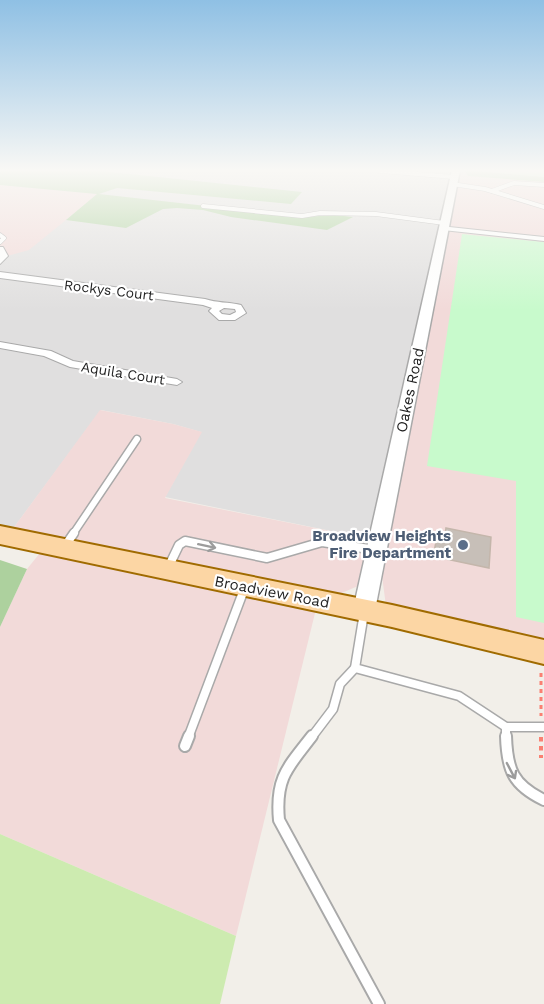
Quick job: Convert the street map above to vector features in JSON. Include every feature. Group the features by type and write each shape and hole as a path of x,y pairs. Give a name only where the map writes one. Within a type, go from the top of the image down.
{"main road":[{"name":"Broadview Road","path":"0,535 364,610 544,651"}],"street":[{"name":"Oakes Road","path":"364,610 446,217"},
{"path":"444,226 544,239"},
{"path":"0,249 4,255 0,262"},
{"name":"Rockys Court","path":"0,275 205,302 218,307"},
{"name":"Aquila Court","path":"0,345 47,353 70,364 177,382"}],"lane":[{"path":"392,217 444,226"},
{"path":"0,235 4,238 0,242"},
{"path":"64,549 137,439"},
{"path":"166,570 179,545 185,541 267,558 322,542 377,550"},
{"path":"185,746 245,587"},
{"path":"364,610 355,668 340,684 333,709 286,770 279,786 277,801 279,820 379,1004"},
{"path":"355,668 459,696 506,727 544,727"},
{"path":"506,727 506,762 517,783 544,800"}],"shaded area":[{"path":"0,217 70,217 29,250 0,258"},
{"path":"63,217 442,217 370,539 165,497 201,432 101,410 12,530 0,527 0,258"},
{"path":"448,217 544,217 544,639 386,606 382,576 401,462"},
{"path":"100,410 202,432 165,498 370,539 358,586 337,595 12,530"},
{"path":"40,553 316,609 236,936 0,834 0,627 27,569"}],"green space":[{"path":"70,217 148,217 126,228 66,220"},
{"path":"230,217 353,217 327,230"},
{"path":"462,234 544,242 544,623 516,617 516,481 427,466"},
{"path":"0,560 27,569 0,627"},
{"path":"0,834 236,936 220,1004 0,1004"}],"building":[{"name":"Broadview Heights Fire Department","path":"446,528 491,537 489,568 441,558 442,554 434,552 438,532 445,534"}],"place":[{"name":"Broadview Heights Fire Department","path":"463,545"}]}
